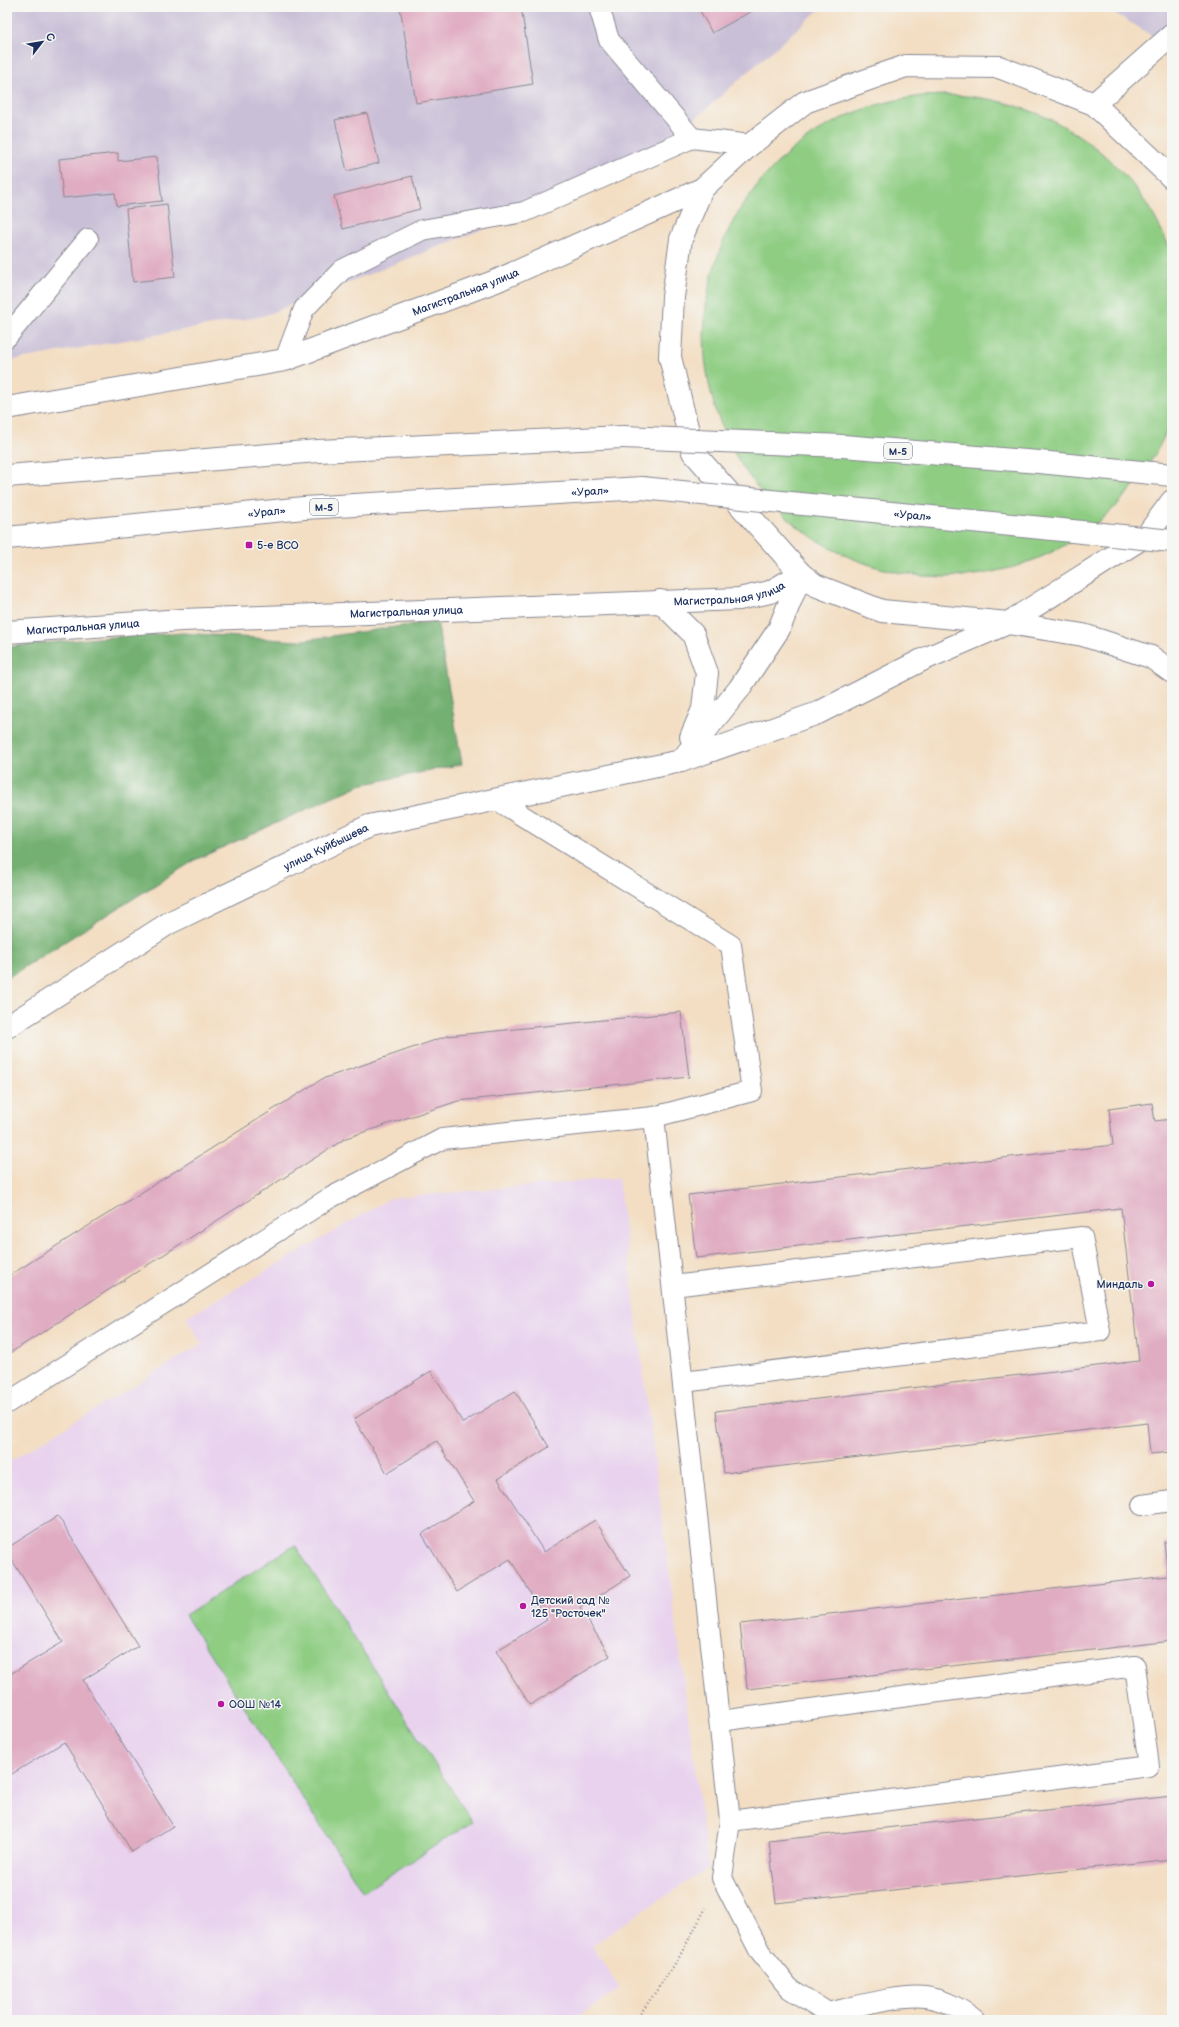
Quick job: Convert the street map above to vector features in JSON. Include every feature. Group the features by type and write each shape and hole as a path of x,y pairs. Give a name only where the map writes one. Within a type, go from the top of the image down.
{"main road":[{"path":"1094,104 1172,35"},
{"path":"1172,178 1094,104 999,67 906,66 805,102 750,145 702,188 682,239 673,297 670,358 693,452 801,574 815,585 882,611 1008,623 1083,635 1151,657 1172,672"},
{"name":"Магистральная улица","path":"7,408 285,360 496,281 702,188"},
{"name":"М-5","path":"7,476 318,452 623,437 843,446 1031,461 1172,475"},
{"name":"«Урал»","path":"7,538 304,508 642,488 1172,541"},
{"name":"улица Куйбышева","path":"7,1027 169,923 369,826 681,761 818,713 922,660 1008,623 1147,535 1172,500"},
{"path":"681,761 739,689 779,630 801,574"},
{"name":"Магистральная улица","path":"7,632 190,620 739,599 770,592 801,574"},
{"path":"660,601 693,634 707,673 703,709 681,761"}],"lane":[{"path":"599,7 609,40 692,138"},
{"path":"285,360 304,309 342,270 422,230 524,212 692,138 750,145"},
{"path":"7,337 88,239"},
{"path":"7,1403 328,1199 442,1139 654,1116 752,1091 731,945 497,800"},
{"path":"654,1116 730,1821 722,1878 760,1952 789,1988 825,2016 893,2000 926,1997 962,2009 975,2020"},
{"path":"673,1286 1082,1236 1100,1330 683,1382"},
{"path":"1142,1505 1172,1501"},
{"path":"720,1721 1135,1666 1149,1766 730,1821"}],"path":[{"path":"636,2020 676,1961 722,1878"}],"shaded area":[{"path":"7,7 822,7 640,167 263,316 7,361"},
{"path":"1105,7 1172,7 1172,48"},
{"path":"618,1178 708,1868 592,1945 620,1989 572,2020 7,2020 7,1463 202,1344 186,1318 391,1198"}],"green space":[{"path":"945,95 969,96 992,100 1015,105 1037,113 1059,123 1079,136 1098,150 1115,166 1131,183 1145,202 1158,222 1168,244 1176,266 1181,289 1185,312 1185,360 1181,383 1176,406 1168,428 1158,450 1145,470 1131,489 1115,506 1098,522 1079,536 1059,549 1037,559 1015,567 992,572 969,576 945,577 921,576 898,572 875,567 853,559 831,549 811,536 792,522 775,506 759,489 745,470 732,450 722,428 714,406 709,383 705,360 704,336 705,312 709,289 714,266 722,244 732,222 745,202 759,183 775,166 792,150 811,136 831,123 853,113 875,105 898,100 921,96"},
{"path":"437,621 462,764 360,785 195,860 7,978 7,647 97,638 183,633 297,641"},
{"path":"295,1545 472,1822 363,1892 185,1615"}],"building":[{"path":"400,7 521,7 533,84 416,103"},
{"path":"698,7 759,7 712,33"},
{"path":"367,113 379,163 347,171 335,120"},
{"path":"118,153 118,161 157,157 162,201 117,206 115,193 63,198 59,159"},
{"path":"412,176 420,209 343,229 334,196"},
{"path":"167,204 175,277 133,282 126,209"},
{"path":"681,1012 689,1077 458,1101 346,1138 7,1355 7,1277 322,1079 447,1036"},
{"path":"1152,1103 1155,1121 1172,1119 1172,1452 1150,1454 1147,1423 724,1473 716,1411 1139,1361 1121,1208 696,1258 688,1195 1113,1145 1109,1109"},
{"path":"431,1371 463,1423 515,1391 549,1447 498,1479 544,1552 595,1520 630,1576 580,1608 610,1656 530,1705 496,1651 547,1620 510,1559 457,1592 422,1534 474,1501 437,1441 387,1473 354,1419"},
{"path":"58,1516 138,1646 83,1680 173,1826 132,1852 64,1742 7,1777 7,1676 63,1642 7,1552 7,1548"},
{"path":"1172,1541 1172,1641 747,1689 740,1624 1168,1576 1164,1542"},
{"path":"1172,1796 1172,1859 776,1903 769,1841"}],"place":[{"name":"5-е ВСО","path":"249,545"},
{"name":"Миндаль","path":"1151,1284"},
{"name":"Детский сад № 125 \"Росточек\"","path":"523,1606"},
{"name":"ООШ №14","path":"221,1704"}]}
